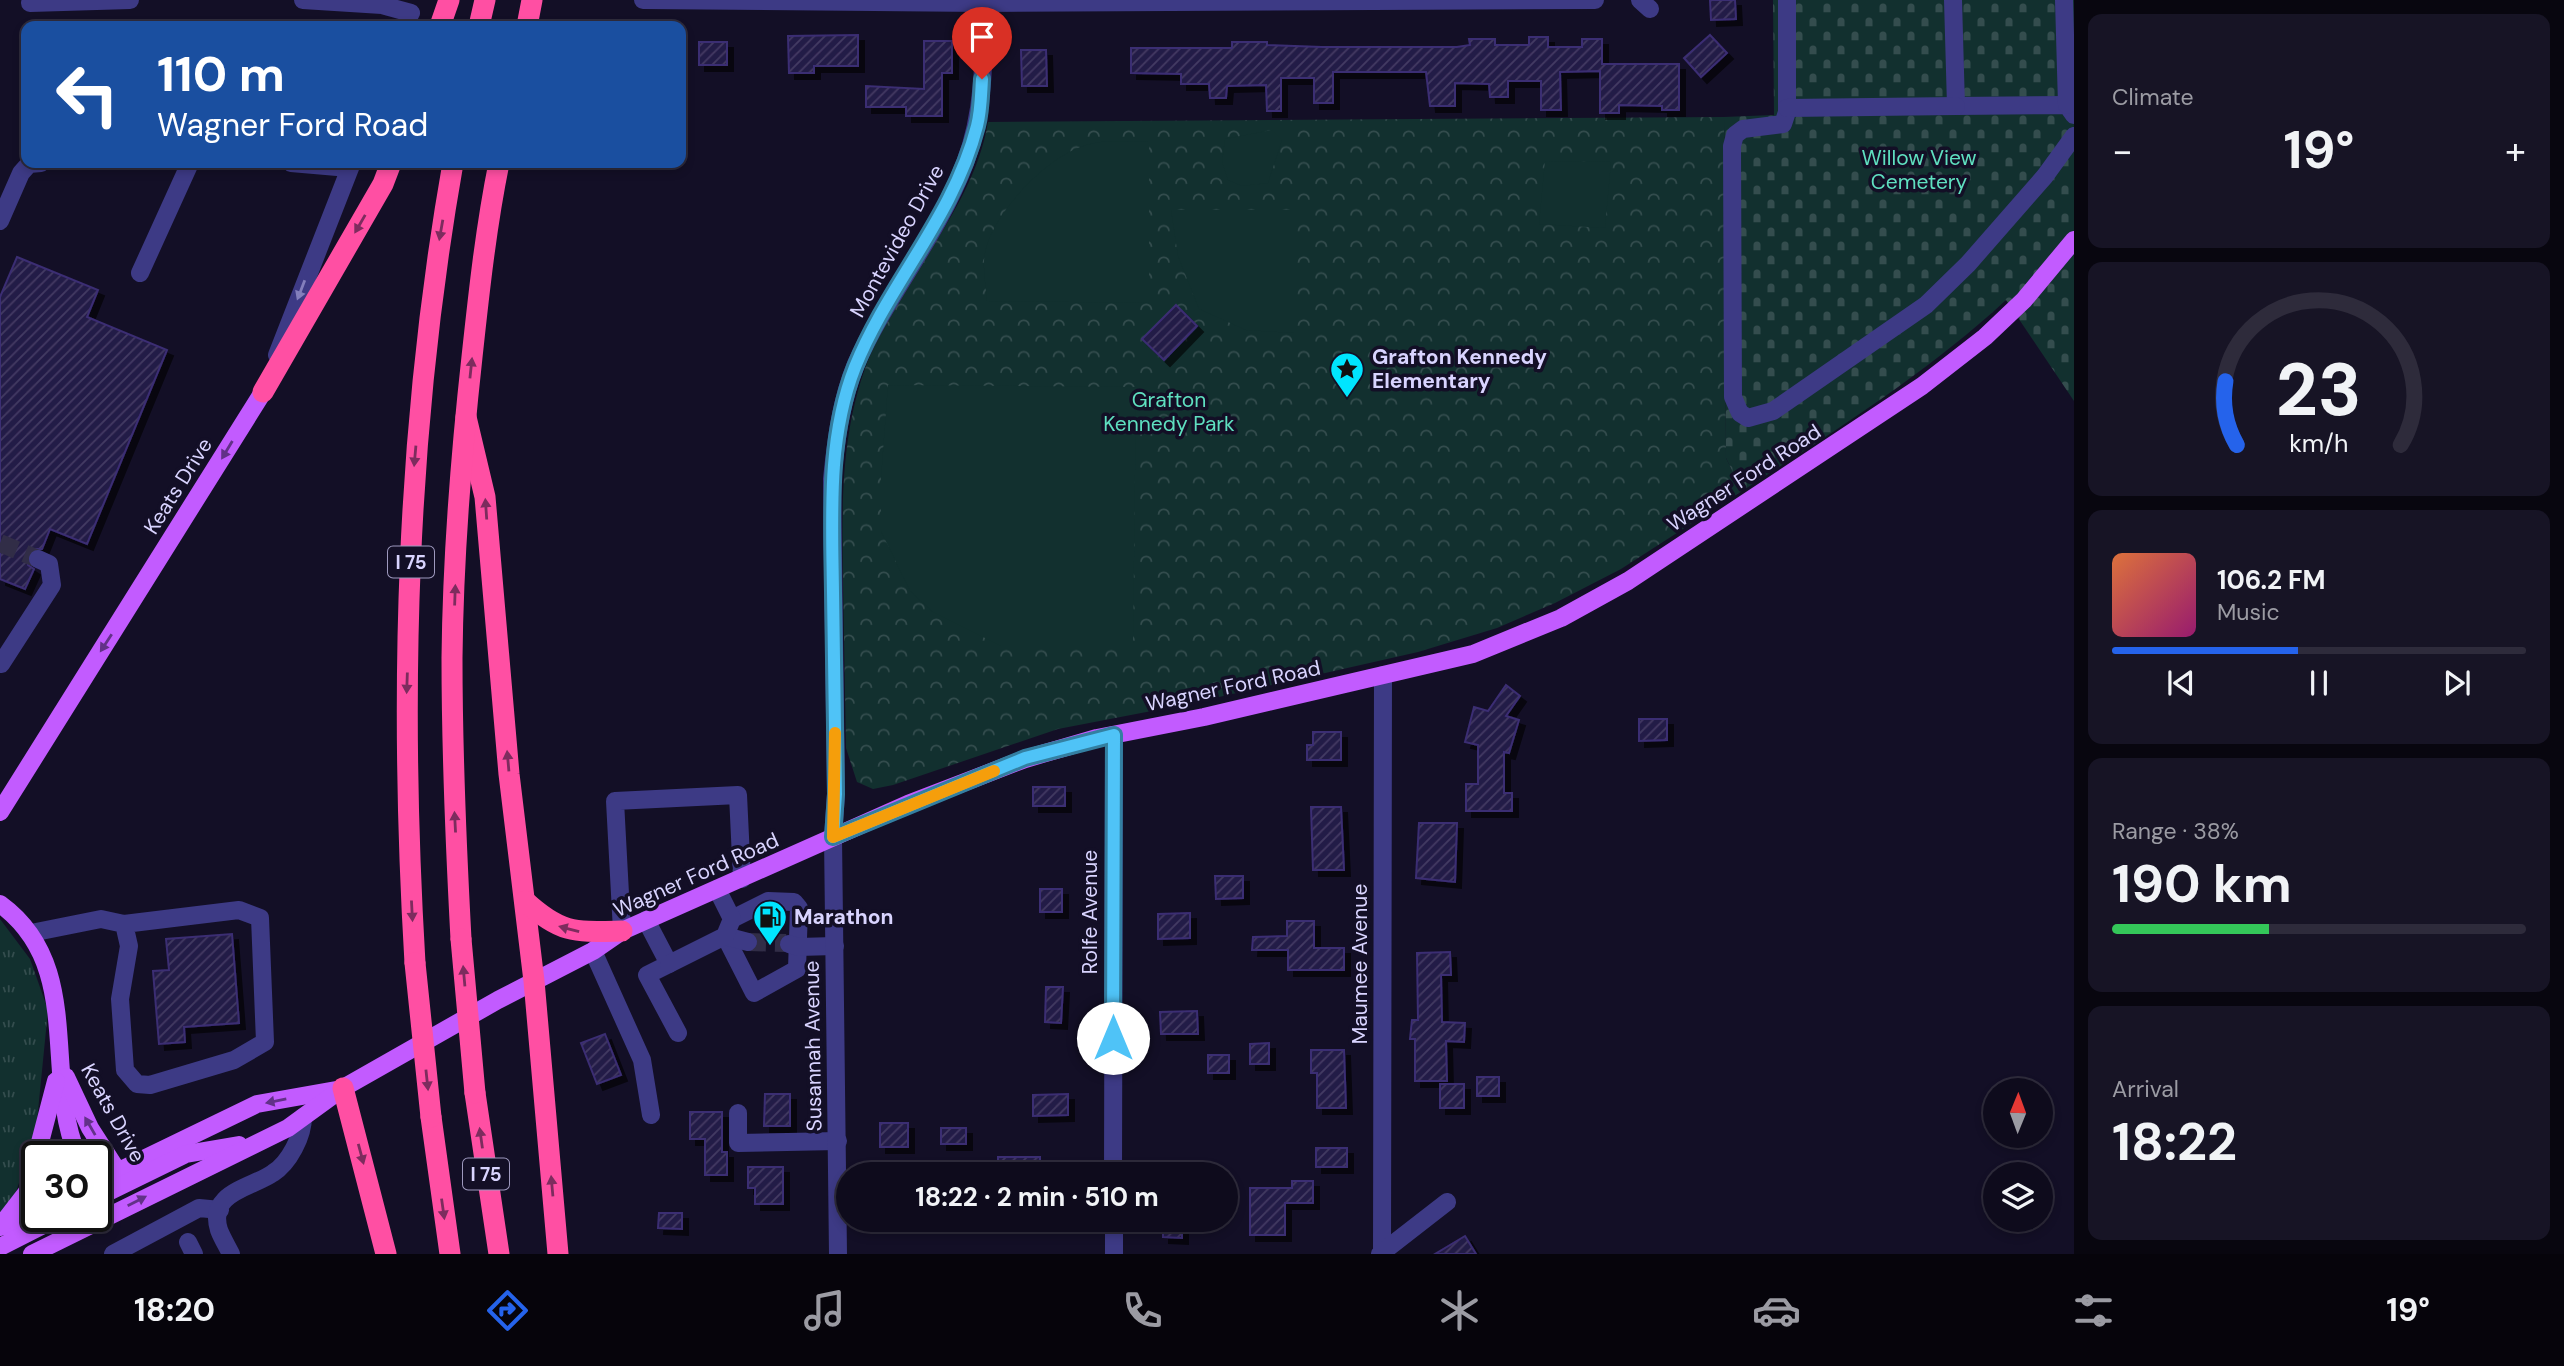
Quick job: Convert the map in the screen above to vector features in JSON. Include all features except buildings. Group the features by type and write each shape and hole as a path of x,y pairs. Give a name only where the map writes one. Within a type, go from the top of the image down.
{"highway":[{"path":"442,21 449,0"},
{"path":"481,21 485,0"},
{"path":"528,21 532,0"},
{"path":"263,392 383,184 389,168"},
{"name":"I 75","path":"450,1254 431,1117 415,964 405,741 414,472 424,357 452,168"},
{"name":"I 75","path":"498,168 479,287 466,416 452,657 453,784 461,939 475,1093 499,1254"},
{"path":"466,416 485,497 509,774 534,981 558,1254"},
{"path":"525,901 549,923 582,932 622,931"},
{"path":"343,1088 386,1254"}],"main road":[{"name":"Wagner Ford Road","path":"32,1254 260,1142 303,1117 343,1088 593,951 622,931 833,837 1025,758 1114,735 1473,654 1520,637 1628,582 1922,386 1985,337 2024,300 2074,240"},
{"name":"Keats Drive","path":"0,811 263,392"},
{"path":"0,795 16,784"},
{"name":"Keats Drive","path":"0,904 31,933 50,976 57,1008 65,1113 72,1141"},
{"name":"Keats Drive","path":"61,1064 90,1128 122,1177"},
{"path":"0,1228 27,1192 61,1064"},
{"name":"Wagner Ford Road","path":"112,1179 122,1177 257,1104 343,1088"},
{"path":"112,1185 122,1177 186,1153 260,1142"},
{"path":"0,1228 21,1218"},
{"path":"0,1247 30,1232"}],"street":[{"path":"30,3 130,0"},
{"path":"303,0 383,5 411,13"},
{"path":"643,0 1595,0"},
{"path":"1787,0 1787,108 1783,124 1743,128 1735,135 1732,146 1734,397 1740,413 1748,418 1773,411 1926,305 1968,264 2045,176 2074,136"},
{"path":"1953,0 1956,106"},
{"path":"1787,108 1956,106 2070,110 2064,0"},
{"name":"Montevideo Drive","path":"833,837 836,794 832,479 835,445 855,367 874,327 943,213 965,163 978,124 984,2"},
{"path":"0,221 20,173 25,168"},
{"path":"140,273 188,168"},
{"path":"327,168 348,171"},
{"name":"Keats Drive","path":"263,392 348,171"},
{"path":"0,664 52,584 49,564 38,559"},
{"name":"Maumee Avenue","path":"1381,1253 1383,675"},
{"name":"Rolfe Avenue","path":"1113,1162 1114,735"},
{"path":"622,931 615,801 738,795 742,878"},
{"name":"Susannah Avenue","path":"833,837 838,1254"},
{"path":"678,1033 647,975 669,964 729,927 768,901 794,902 799,908 792,945 797,969 754,993 729,927 717,890"},
{"path":"31,933 101,919 124,923 239,910 260,918 265,1042 234,1060 149,1085 137,1084 125,1070 120,999 129,946 124,923"},
{"path":"646,920 669,964"},
{"path":"729,927 748,942"},
{"path":"792,945 835,946"},
{"path":"593,951 642,1060 651,1115"},
{"path":"738,1114 738,1143 838,1141"},
{"path":"231,1254 219,1230 220,1210 228,1195 274,1173 285,1162 296,1143 303,1117"},
{"path":"1381,1253 1447,1202"},
{"path":"113,1254 199,1208 220,1210"},
{"path":"1114,1232 1114,1254"}],"green space":[{"name":"Willow View Cemetery","path":"1773,0 2074,0 2074,401 2006,300 1944,353 1911,377 1742,491 1726,458 1724,117 1774,115"},
{"name":"Grafton Kennedy Park","path":"1724,117 1726,458 1742,491 1621,569 1555,603 1497,628 1418,652 1188,704 1058,729 893,785 873,789 857,782 846,748 843,583 843,500 852,418 858,390 880,333 967,186 980,155 988,122"},
{"path":"1272,130 1282,140 1268,183 1242,186 1228,180 1222,162 1225,139"},
{"path":"1101,142 1149,142 1149,303 987,301 984,259 990,237 999,219 1027,185 1061,157 1079,148"},
{"path":"1545,161 1611,162 1605,228 1539,224"},
{"path":"1171,210 1294,210 1294,333 1246,330 1199,309 1178,256"},
{"path":"888,385 1136,387 1133,646 1001,646 933,612 910,591 881,531 881,478"},
{"path":"0,919 30,959 48,1010 36,1131 33,1141 21,1141 21,1177 14,1198 0,1215"}],"tunnel":[{"path":"0,543 38,559"},
{"path":"748,942 786,943"}],"slow traffic":[{"path":"835,733 836,794 833,837 994,771"}],"place":[{"name":"Grafton Kennedy Elementary","path":"1347,399"},
{"name":"Marathon","path":"770,947"}],"route":[{"path":"982,79 978,124 965,163 943,213 874,327 855,367 844,401 835,445 832,479 836,794 833,837 1025,758 1114,735 1113,1038"}]}
